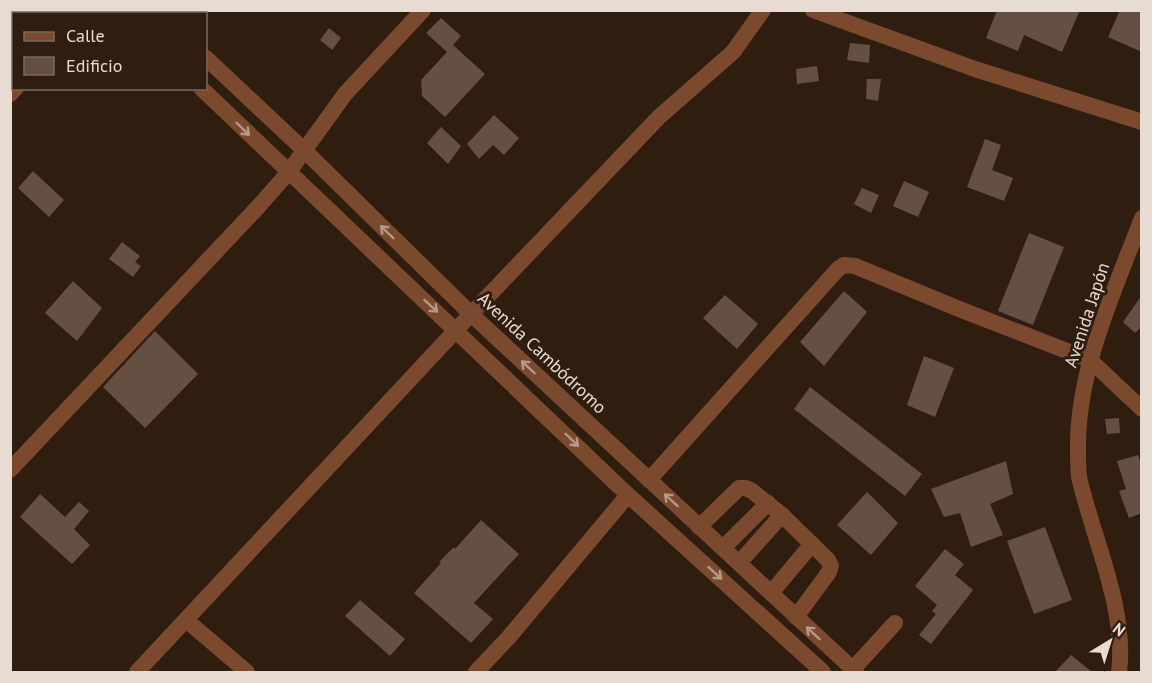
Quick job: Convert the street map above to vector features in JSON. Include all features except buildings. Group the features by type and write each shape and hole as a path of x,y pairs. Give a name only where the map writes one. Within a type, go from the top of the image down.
{"street":[{"path":"10,470 288,173 345,94 423,10"},
{"path":"136,672 456,329 659,117 733,52 763,10"},
{"path":"813,10 975,69 1142,122"},
{"name":"Avenida Cambódromo","path":"207,59 305,151 471,314 854,671"},
{"path":"203,90 813,669"},
{"name":"Avenida Japón","path":"1119,672 1121,657 1119,628 1104,561 1079,475 1078,430 1090,360 1142,218"},
{"path":"649,480 844,265 855,266 1090,360 1142,409"},
{"path":"699,527 739,488 752,491 768,503 812,544 831,566 796,617"},
{"path":"476,672 509,637 628,495"},
{"path":"723,548 768,503"},
{"path":"739,563 782,516"},
{"path":"771,593 812,544"},
{"path":"186,620 247,672"},
{"path":"854,671 895,622"}]}
